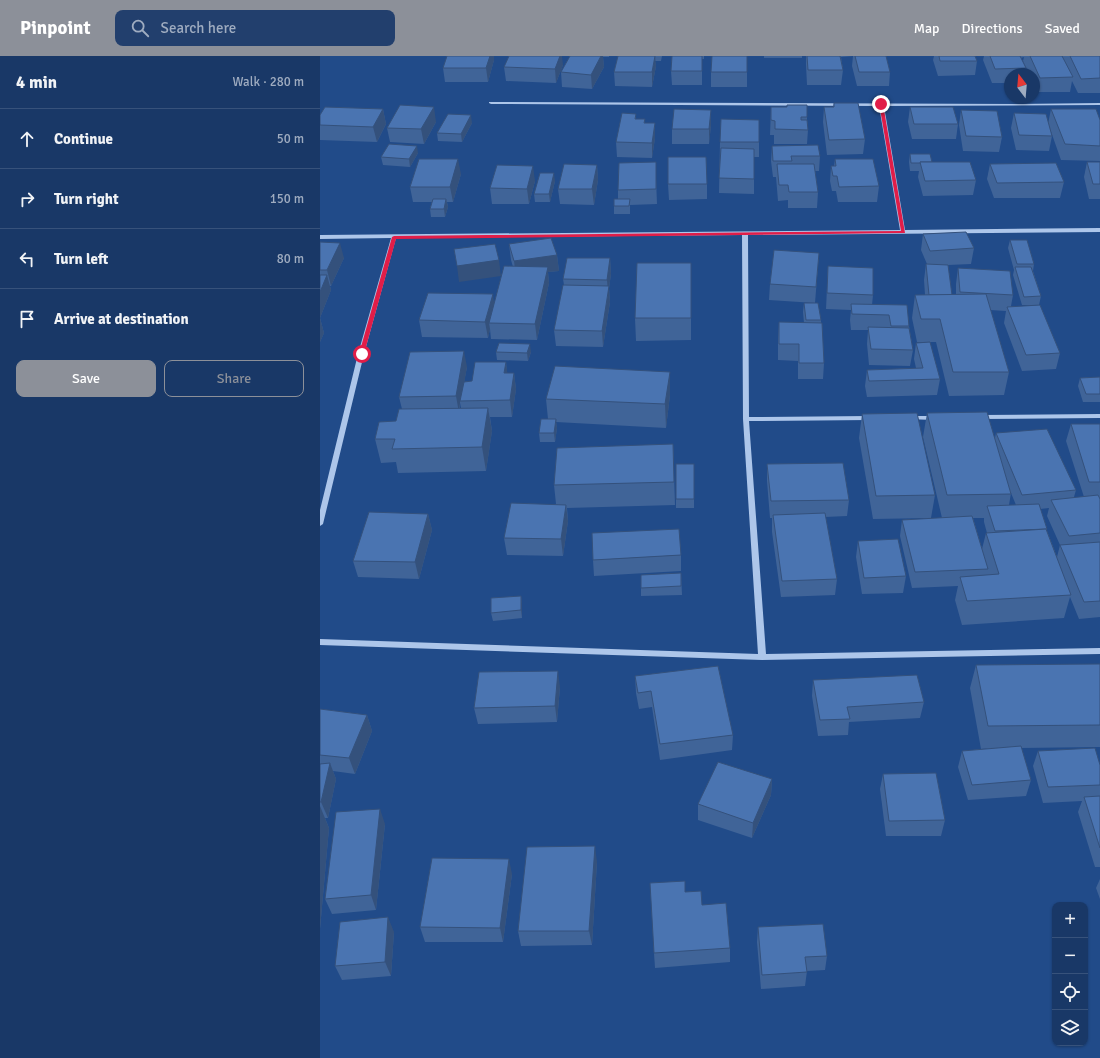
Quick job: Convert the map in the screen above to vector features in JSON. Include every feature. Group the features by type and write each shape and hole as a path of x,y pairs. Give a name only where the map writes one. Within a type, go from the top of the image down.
{"street":[{"path":"491,103 1100,104"},
{"path":"881,104 903,232"},
{"path":"320,238 1100,230"},
{"path":"745,234 746,420 762,657"},
{"path":"320,524 362,354 394,237"},
{"path":"974,417 1100,416"},
{"path":"746,420 880,418"},
{"path":"904,418 943,418"},
{"path":"320,642 762,657 1100,651"}],"building":[{"path":"447,56 490,56 486,68 443,68"},
{"path":"509,56 560,56 555,69 504,67"},
{"path":"570,56 601,56 591,75 561,72"},
{"path":"618,56 655,56 652,72 614,72"},
{"path":"672,56 702,56 702,71 671,71"},
{"path":"712,56 747,56 747,72 711,72"},
{"path":"807,56 840,56 843,70 808,70"},
{"path":"855,56 886,56 890,72 859,72"},
{"path":"939,56 975,56 977,61 940,61"},
{"path":"990,56 1020,56 1026,68 1004,68 995,69"},
{"path":"1030,56 1062,56 1073,77 1040,78 1040,68 1035,68"},
{"path":"1070,56 1100,56 1100,78 1081,79"},
{"path":"834,103 858,103 865,139 829,140 824,107 834,107"},
{"path":"400,105 434,107 421,129 387,128"},
{"path":"787,105 807,105 807,117 801,117 801,120 807,120 808,130 775,129 775,121 771,120 771,107 787,107"},
{"path":"325,107 383,109 373,127 320,125 320,115"},
{"path":"910,107 953,107 958,124 914,124"},
{"path":"674,109 711,110 709,129 672,129"},
{"path":"1051,109 1096,109 1100,120 1100,146 1065,144"},
{"path":"961,110 997,111 1002,137 966,136"},
{"path":"622,113 636,114 635,119 645,119 644,123 655,123 652,143 616,142"},
{"path":"1014,113 1046,114 1052,136 1019,135"},
{"path":"448,114 471,115 461,134 437,133"},
{"path":"721,119 759,120 759,142 720,142"},
{"path":"389,144 417,146 409,159 381,157"},
{"path":"818,145 820,156 791,156 792,161 773,161 772,146"},
{"path":"721,148 754,149 754,179 719,178"},
{"path":"910,154 930,154 932,162 911,163"},
{"path":"668,157 706,157 707,184 668,184"},
{"path":"419,159 458,159 450,187 410,187"},
{"path":"835,159 873,159 879,186 839,187 837,176 833,176 831,166 836,166"},
{"path":"656,162 656,189 618,190 619,163"},
{"path":"920,162 970,162 976,180 925,181"},
{"path":"1087,162 1100,162 1100,184 1093,184"},
{"path":"1056,163 1064,182 997,183 990,164"},
{"path":"564,164 597,165 592,189 558,189"},
{"path":"777,164 814,164 818,192 789,192 788,185 779,185"},
{"path":"497,165 533,166 527,189 490,188"},
{"path":"540,173 554,173 549,194 534,194"},
{"path":"433,199 446,199 444,209 430,209"},
{"path":"614,199 630,199 629,206 614,206"},
{"path":"966,232 974,248 930,251 923,234"},
{"path":"551,238 557,255 514,261 509,244"},
{"path":"1010,240 1027,240 1034,264 1017,264"},
{"path":"320,242 340,243 327,270 320,270"},
{"path":"495,244 499,260 457,266 454,249"},
{"path":"774,250 819,253 816,287 770,284"},
{"path":"567,258 610,258 607,280 563,279"},
{"path":"637,263 691,263 691,318 635,318"},
{"path":"926,264 948,265 952,295 929,295"},
{"path":"504,266 548,267 535,324 489,323"},
{"path":"828,266 873,268 873,295 827,293"},
{"path":"1015,267 1031,267 1041,296 1024,297"},
{"path":"958,268 1010,271 1013,295 960,292"},
{"path":"320,275 327,275 320,292"},
{"path":"563,285 609,286 602,331 554,330"},
{"path":"428,293 493,294 485,322 419,320"},
{"path":"986,294 1009,372 953,372 940,319 921,319 915,295"},
{"path":"804,303 818,303 821,320 806,320"},
{"path":"851,304 907,305 909,326 891,326 889,315 852,314"},
{"path":"1040,305 1060,353 1026,355 1007,307"},
{"path":"779,322 822,323 824,363 799,363 799,344 779,344"},
{"path":"868,327 909,328 913,350 871,349"},
{"path":"930,342 940,379 869,381 867,370 923,368 916,343"},
{"path":"499,343 530,344 527,353 496,352"},
{"path":"464,351 456,396 399,397 410,352"},
{"path":"475,362 506,362 504,373 514,373 510,400 460,401 464,382 472,381"},
{"path":"555,366 670,372 665,404 546,399"},
{"path":"1100,377 1100,394 1086,394 1080,378"},
{"path":"488,408 482,447 392,449 395,439 375,439 379,422 396,421 399,409"},
{"path":"987,412 1011,494 947,495 927,413"},
{"path":"917,413 935,495 876,496 862,414"},
{"path":"541,419 556,419 554,433 539,433"},
{"path":"1071,424 1100,424 1100,482 1089,482"},
{"path":"1047,429 1076,490 1022,495 996,433"},
{"path":"673,444 674,482 554,485 557,448"},
{"path":"843,463 849,500 771,501 767,464"},
{"path":"676,464 694,464 694,499 676,499"},
{"path":"1098,495 1100,499 1100,533 1069,536 1051,500"},
{"path":"511,503 566,505 561,539 504,538"},
{"path":"1039,504 1047,529 995,531 987,506"},
{"path":"369,512 428,514 415,562 353,561"},
{"path":"825,513 837,579 782,581 773,515"},
{"path":"972,516 988,569 915,572 902,520"},
{"path":"679,529 681,555 593,560 592,533"},
{"path":"1046,529 1071,595 967,601 960,577 999,574 986,533"},
{"path":"898,539 906,576 864,578 858,541"},
{"path":"1100,542 1100,601 1084,602 1060,545"},
{"path":"681,573 681,586 641,588 641,575"},
{"path":"521,596 521,610 491,613 491,598"},
{"path":"1100,664 1100,725 988,726 976,665"},
{"path":"718,666 733,735 660,744 651,691 638,693 635,676"},
{"path":"558,671 555,706 474,708 479,672"},
{"path":"917,675 924,702 847,707 850,719 820,720 813,680"},
{"path":"320,709 367,715 349,758 320,755"},
{"path":"1021,746 1031,780 972,785 962,751"},
{"path":"1095,748 1100,765 1100,785 1048,787 1038,751"},
{"path":"718,762 772,779 753,823 698,804"},
{"path":"330,763 321,802 320,802 320,764"},
{"path":"936,773 945,820 889,821 883,774"},
{"path":"1100,796 1100,848 1084,797"},
{"path":"380,809 371,895 325,899 336,812"},
{"path":"595,846 589,931 518,931 527,847"},
{"path":"432,858 509,859 500,928 420,927"},
{"path":"685,881 685,892 701,891 702,905 726,903 730,948 654,953 650,883"},
{"path":"388,917 385,962 335,966 340,922"},
{"path":"823,924 827,956 805,957 807,972 762,975 758,927"}],"route":[{"path":"362,354 394,237 903,232 881,104"}]}
